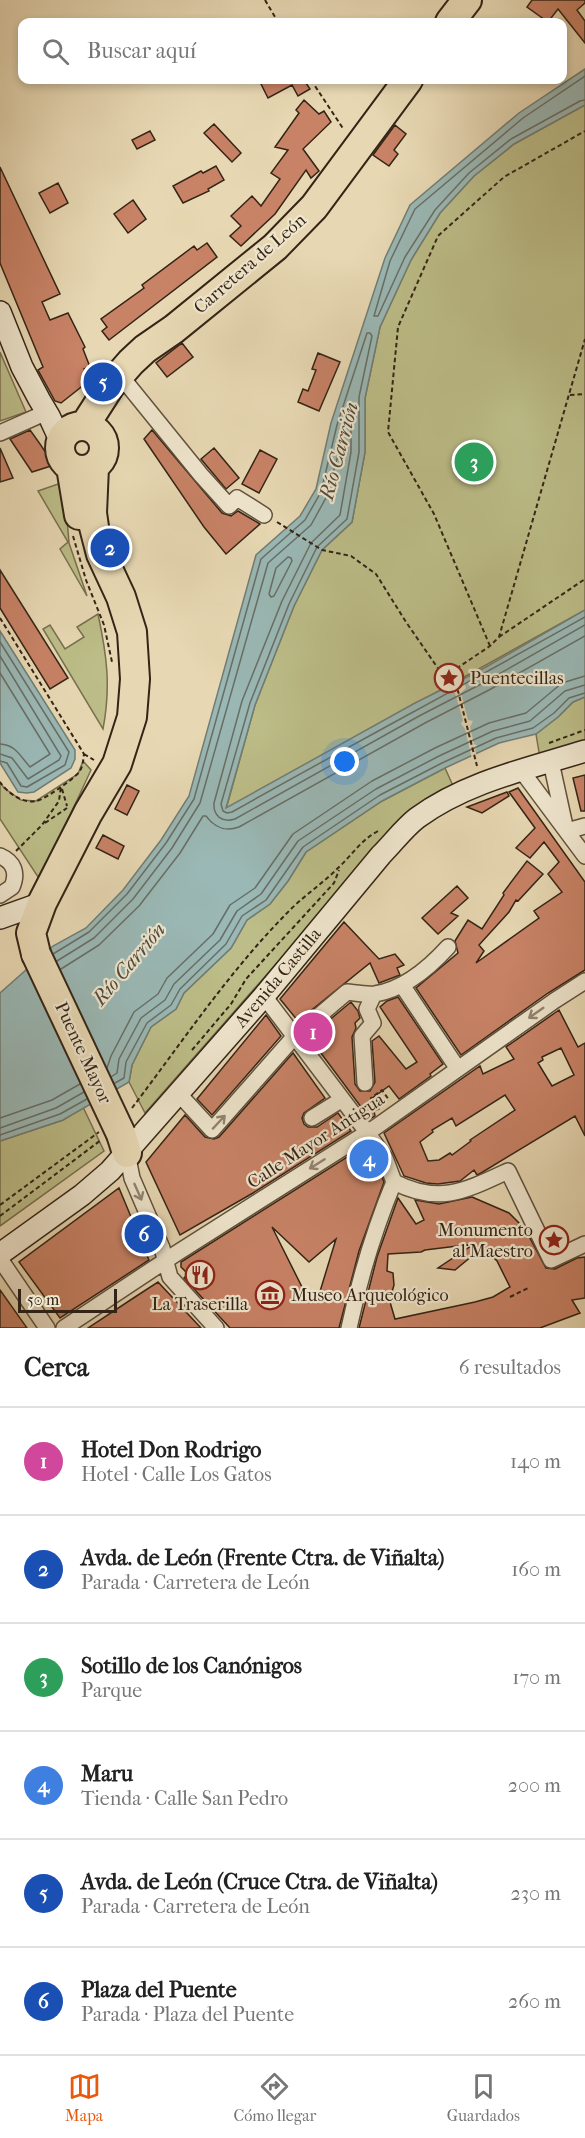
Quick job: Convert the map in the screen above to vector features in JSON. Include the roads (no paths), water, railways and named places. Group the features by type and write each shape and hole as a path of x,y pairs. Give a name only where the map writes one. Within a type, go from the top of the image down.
{"highway":[{"path":"453,18 467,0"},
{"name":"Carretera de León","path":"73,437 121,372 145,349 174,329 274,247 314,207 405,84"},
{"name":"Carretera de León","path":"73,437 109,418 128,385 174,329"},
{"name":"Carretera de León","path":"34,944 42,903 88,813 117,764 132,717 135,680 132,632 121,597 100,554 73,437"},
{"name":"Puente Mayor","path":"34,944 117,1133"}],"main road":[{"path":"0,312 22,367 73,437"},
{"name":"Avenida Castilla","path":"0,1254 82,1195 110,1171 117,1133 179,1094 381,855 415,819 466,789 521,770 549,753 585,751"},
{"path":"0,918 42,903"},
{"path":"0,926 34,944"}],"street":[{"path":"128,385 201,475 230,506 237,498 264,514"},
{"path":"0,433 73,437"},
{"path":"549,753 567,831"},
{"path":"521,770 585,856"},
{"path":"567,831 585,826"},
{"path":"0,896 12,887 15,881 13,867 3,857"},
{"path":"179,1094 212,1130 294,1037 347,992 374,994 402,985 431,967 448,946"},
{"name":"Calle Mayor Antigua","path":"64,1328 367,1132 585,981"},
{"path":"402,985 459,1068"},
{"path":"365,1083 362,1036 373,1023 367,1009 374,994"},
{"path":"264,996 367,1132 385,1158 394,1182 412,1191 428,1194 451,1192 466,1190 508,1171 551,1260 585,1244"},
{"path":"312,1118 341,1100"},
{"path":"117,1133 132,1178 162,1248 170,1277 216,1328"},
{"path":"348,1328 366,1257 394,1182"},
{"path":"0,1259 47,1328"}],"water":[{"name":"Río Carrión","path":"585,69 585,105 514,144 474,176 440,213 411,260 380,327 365,398 365,452 352,522 322,550 294,606 255,705 226,808 415,703 479,671 585,610 585,697 573,702 536,734 499,743 445,768 382,801 306,852 270,904 247,920 231,948 184,993 176,1009 151,1027 132,1065 129,1082 63,1120 0,1141 0,993 53,946 86,928 123,890 161,840 189,796 256,555 300,516 316,489 331,423 385,258 410,205 519,113 562,84 567,84 567,81"},
{"path":"0,631 75,750 75,759 71,768 34,792 18,792 0,763"}],"place":[{"name":"Avda. de León (Cruce Ctra. de Viñalta)","path":"103,382"},
{"name":"Sotillo de los Canónigos","path":"474,462"},
{"name":"Avda. de León (Frente Ctra. de Viñalta)","path":"110,548"},
{"name":"Puentecillas","path":"449,678"},
{"name":"Hotel Don Rodrigo","path":"313,1032"},
{"name":"Maru","path":"369,1159"},
{"name":"Plaza del Puente","path":"144,1234"},
{"name":"Monumento al Maestro","path":"554,1240"},
{"name":"La Traserilla","path":"200,1275"},
{"name":"Museo Arqueológico","path":"270,1295"}]}
